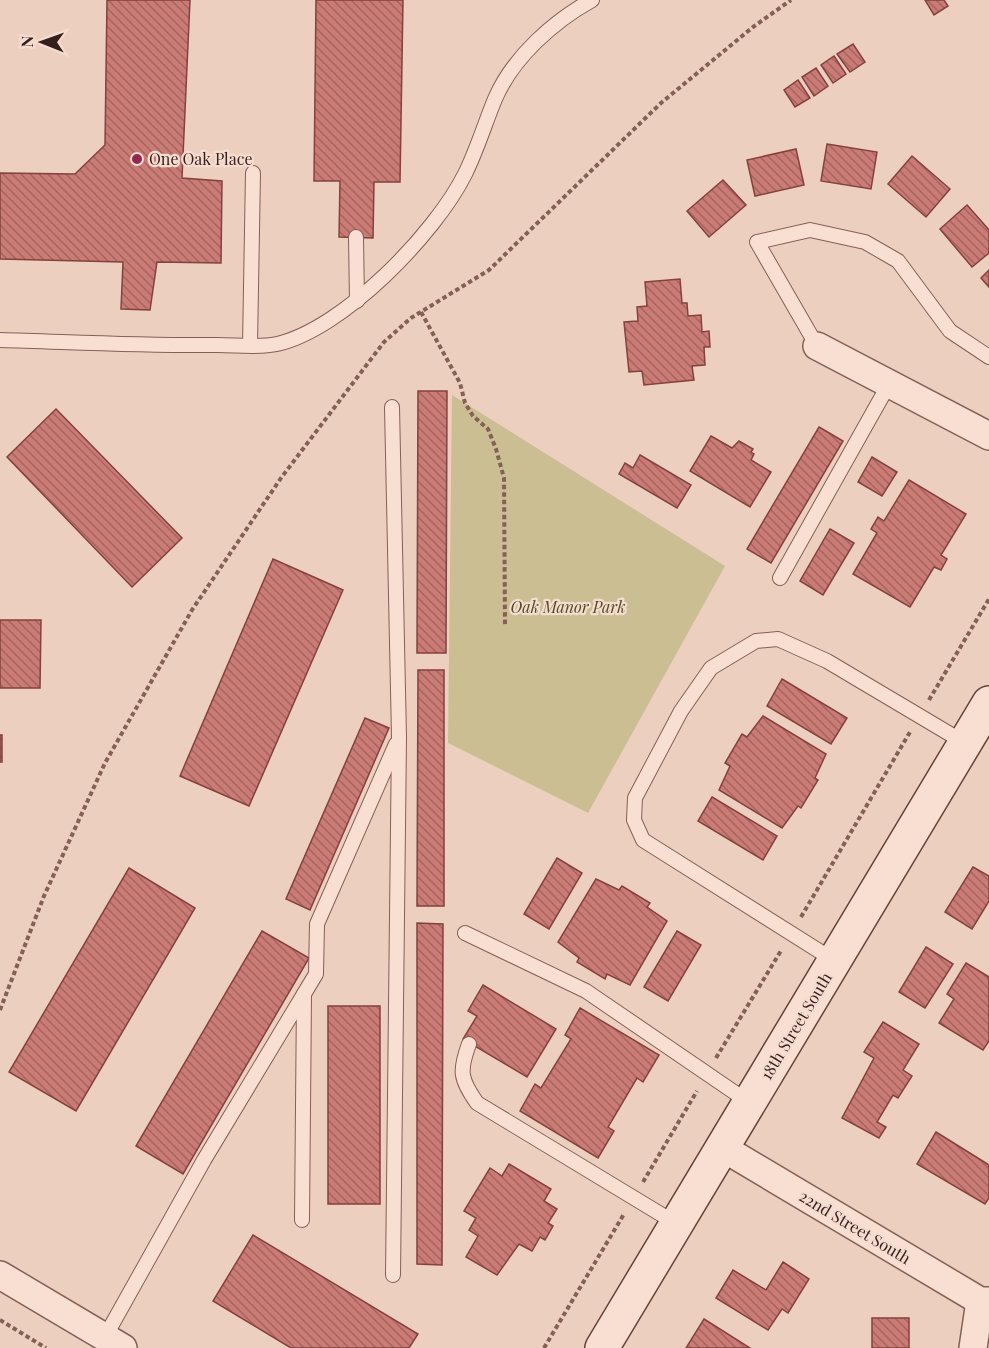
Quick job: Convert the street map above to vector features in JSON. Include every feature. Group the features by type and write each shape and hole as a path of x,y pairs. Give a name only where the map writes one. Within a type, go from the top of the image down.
{"street":[{"path":"817,346 989,436"},
{"name":"18th Street South","path":"602,1348 989,702"},
{"name":"22nd Street South","path":"723,1148 984,1301"},
{"path":"0,1275 114,1343"},
{"path":"973,1348 984,1301"}],"lane":[{"path":"0,340 250,345 276,344 298,335 357,301 392,268 443,209 465,175 496,96 516,65 543,36 575,9 592,0"},
{"path":"250,345 253,173"},
{"path":"817,346 757,242 810,230 865,242 898,261 950,331 989,357"},
{"path":"356,237 357,301"},
{"path":"780,578 889,384"},
{"path":"392,407 399,737 393,1275"},
{"path":"835,961 642,840 634,820 635,798 681,711 711,668 756,641 778,639 827,661 966,743"},
{"path":"114,1343 204,1160 316,974 317,924 399,737"},
{"path":"465,933 586,991 750,1103"},
{"path":"302,1220 304,994"},
{"path":"469,1044 461,1066 465,1086 477,1103 677,1224"}],"path":[{"path":"0,1010 45,896 105,763 192,610 281,477 384,342 421,312 489,270 661,103 753,27 791,0"},
{"path":"421,312 460,383 465,403 473,416 488,429 504,478 505,625"},
{"path":"544,1348 989,599"},
{"path":"0,1320 46,1348"}],"green space":[{"name":"Oak Manor Park","path":"452,395 725,566 588,813 448,743"}],"building":[{"name":"One Oak Place","path":"107,0 190,0 182,178 222,181 221,263 157,262 150,310 121,309 123,262 0,259 0,173 75,174 105,145"},
{"path":"316,0 403,0 400,182 374,182 373,238 339,237 340,181 314,181"},
{"path":"925,0 944,0 948,6 934,15"},
{"path":"853,44 865,62 850,72 837,54"},
{"path":"834,56 846,74 833,83 821,65"},
{"path":"816,68 828,86 814,96 802,77"},
{"path":"798,80 810,98 795,107 784,90"},
{"path":"827,144 877,152 871,189 821,181"},
{"path":"796,149 804,185 755,196 747,160"},
{"path":"912,156 950,189 926,217 888,184"},
{"path":"723,180 746,205 709,237 687,211"},
{"path":"967,205 989,230 989,253 972,267 940,229"},
{"path":"989,270 989,287 981,278"},
{"path":"680,279 682,303 687,303 688,316 701,315 702,332 709,331 710,347 704,347 705,365 692,366 694,380 644,385 642,371 629,372 624,322 638,321 637,307 647,306 645,282"},
{"path":"418,391 447,391 446,653 417,653"},
{"path":"56,409 182,538 132,587 7,457"},
{"path":"819,427 843,441 771,563 747,549"},
{"path":"711,436 732,448 739,441 753,449 751,452 754,454 751,460 771,472 750,507 690,471"},
{"path":"640,455 691,485 677,508 619,474 625,463 633,468"},
{"path":"872,457 897,472 882,496 858,482"},
{"path":"909,480 966,514 941,555 947,559 941,570 934,567 910,607 853,574 877,533 871,529 878,517 884,521"},
{"path":"830,529 854,543 823,595 800,581"},
{"path":"273,559 343,590 249,806 180,776"},
{"path":"0,620 41,620 40,688 0,688"},
{"path":"418,670 444,670 444,906 417,906"},
{"path":"782,679 847,718 831,744 767,706"},
{"path":"763,716 826,754 815,778 818,780 801,808 798,806 782,828 719,790 730,766 725,763 742,734 747,737"},
{"path":"365,718 389,728 310,910 286,899"},
{"path":"0,735 2,735 2,762 0,762"},
{"path":"712,797 777,836 763,860 698,821"},
{"path":"557,858 582,873 549,929 524,914"},
{"path":"973,867 989,876 989,901 972,929 945,912"},
{"path":"129,868 195,908 76,1111 9,1072"},
{"path":"596,879 619,890 622,886 650,903 647,907 667,921 630,985 607,974 605,979 577,962 579,958 558,942"},
{"path":"417,923 443,924 442,1265 417,1264"},
{"path":"262,931 309,958 183,1174 136,1146"},
{"path":"677,931 701,945 668,1001 644,987"},
{"path":"926,947 953,964 925,1008 899,992"},
{"path":"966,963 989,977 989,1041 983,1050 939,1023 954,999 947,994"},
{"path":"483,985 556,1029 527,1077 463,1039 477,1016 468,1011"},
{"path":"328,1006 380,1006 380,1204 328,1204"},
{"path":"580,1008 659,1055 643,1082 637,1078 608,1127 614,1131 598,1158 520,1111 535,1084 541,1088 571,1039 565,1035"},
{"path":"883,1022 919,1044 903,1070 912,1076 898,1098 893,1095 877,1122 886,1127 879,1138 842,1118 874,1058 864,1052"},
{"path":"936,1132 989,1165 989,1198 985,1204 917,1164"},
{"path":"509,1164 551,1189 544,1201 557,1209 548,1223 553,1226 545,1240 540,1237 532,1251 519,1244 497,1275 466,1257 478,1236 469,1230 476,1218 464,1211 490,1168 502,1176"},
{"path":"253,1235 418,1334 409,1348 291,1348 213,1301"},
{"path":"783,1262 809,1279 788,1313 782,1309 768,1330 716,1298 733,1270 766,1290"},
{"path":"872,1318 909,1318 909,1348 872,1348"},
{"path":"704,1319 750,1348 686,1348"}],"place":[{"name":"One Oak Place","path":"137,159"}]}
